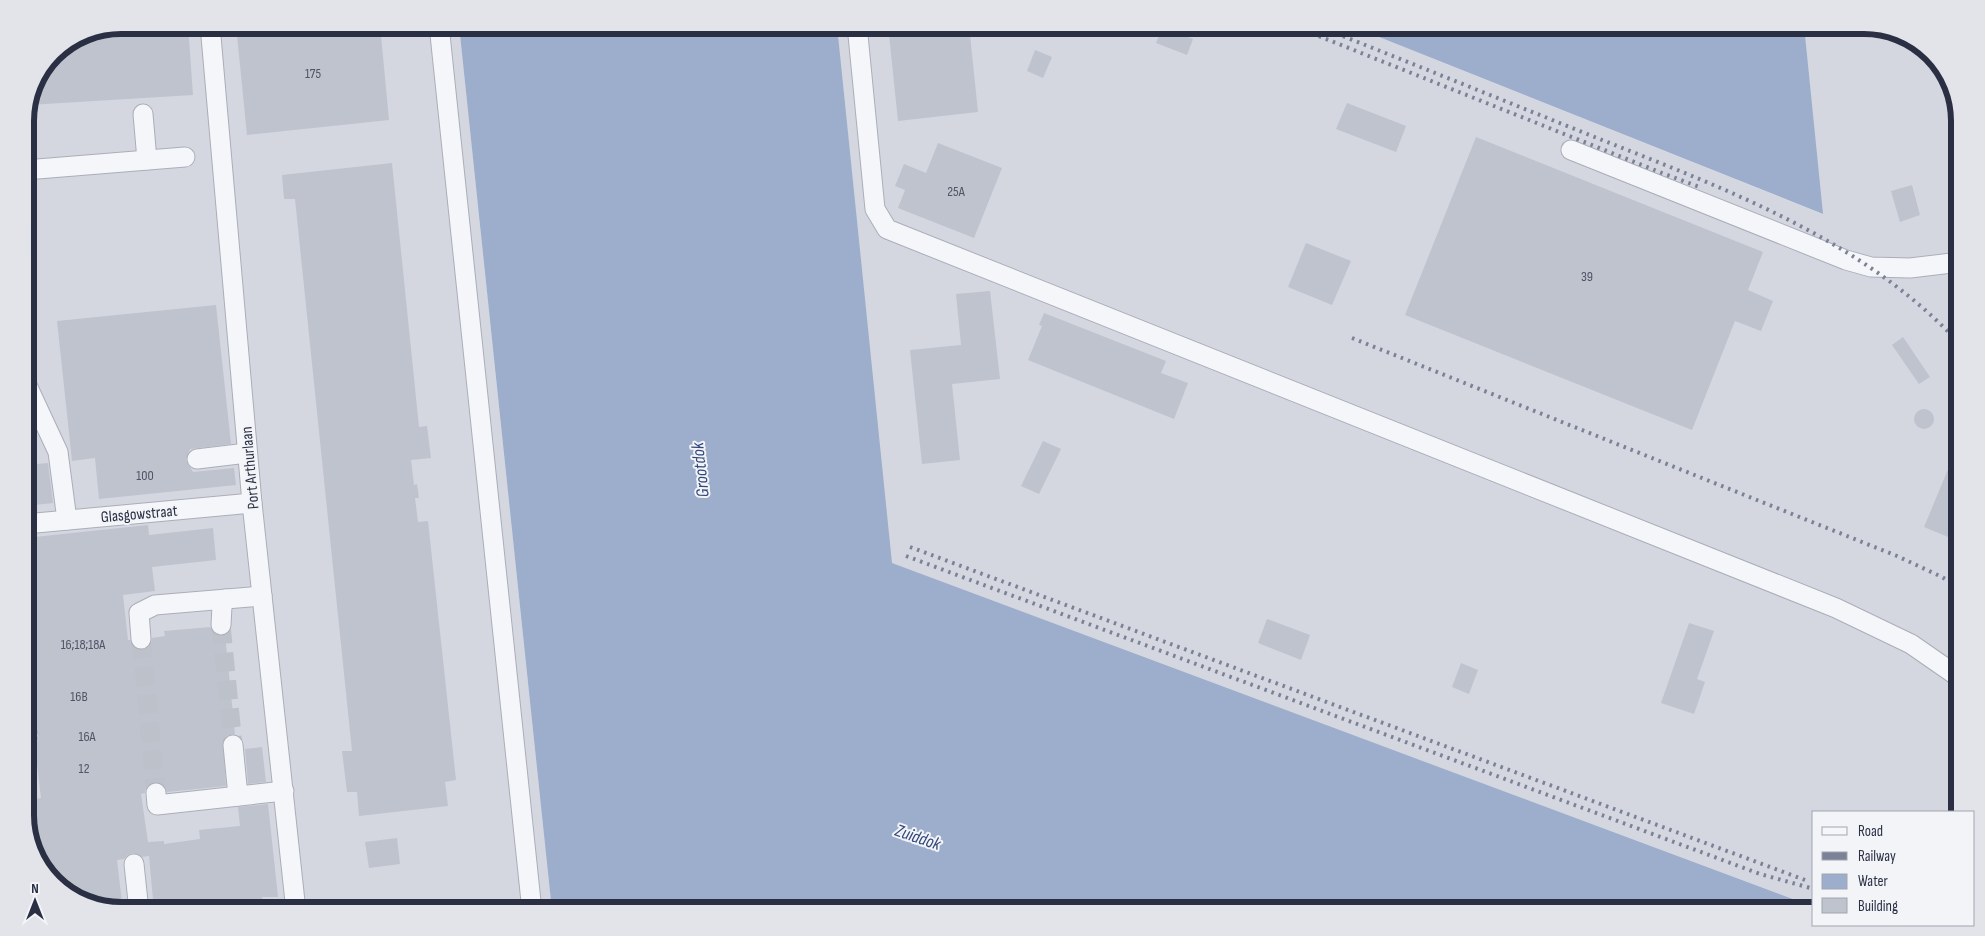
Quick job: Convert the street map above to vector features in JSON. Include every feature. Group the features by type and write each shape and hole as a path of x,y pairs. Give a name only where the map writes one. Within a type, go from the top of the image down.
{"street":[{"name":"Port Arthurlaan","path":"211,34 247,452 295,902"},
{"path":"440,34 531,902"},
{"path":"857,34 874,209 886,229 1836,608 1911,644 1951,672"},
{"path":"143,114 147,160"},
{"path":"1571,150 1846,260 1871,267 1910,268 1951,263"},
{"path":"34,169 185,157"},
{"path":"34,400 58,452 67,520"},
{"path":"197,459 247,452"},
{"name":"Glasgowstraat","path":"34,523 252,503"},
{"path":"141,639 139,612 155,605 262,596"},
{"path":"221,626 222,606 226,599"},
{"path":"233,745 238,796"},
{"path":"156,793 157,805 284,791"},
{"path":"134,864 137,902"}],"shaded area":[{"path":"460,34 551,902 104,901 77,891 60,878 45,859 40,849 34,821 34,115 37,98 43,82 63,55 87,40 104,35"},
{"path":"838,34 1372,34 1822,214 1805,34 1881,35 1898,40 1922,55 1930,63 1937,72 1947,93 1951,115 1951,811 1812,811 1812,902 1801,902 891,563"}],"water":[{"path":"460,34 838,34 892,563 1801,902 551,902"},
{"path":"1372,34 1805,34 1823,214"}],"building":[{"path":"189,34 193,95 36,105 43,82 63,55 87,40 104,35"},
{"path":"237,34 381,34 389,120 247,135"},
{"path":"889,34 970,34 978,112 898,121"},
{"path":"1159,34 1180,34 1193,39 1187,55 1156,43"},
{"path":"1035,50 1052,57 1043,78 1027,71"},
{"path":"1347,103 1406,126 1396,152 1336,129"},
{"path":"1476,137 1763,252 1748,290 1773,301 1761,331 1735,321 1692,430 1405,315"},
{"path":"938,143 1002,168 974,238 898,208 905,190 895,186 904,164 926,173"},
{"path":"392,163 419,427 427,426 431,458 411,460 414,485 417,484 419,498 415,498 418,522 428,521 456,780 445,782 448,806 359,816 357,792 347,792 342,751 352,751 295,199 284,199 282,175"},
{"path":"1912,185 1920,215 1900,222 1891,191"},
{"path":"1306,243 1351,261 1332,305 1288,287"},
{"path":"990,291 1000,379 952,384 960,460 922,464 910,350 961,345 956,294"},
{"path":"216,305 231,444 190,449 186,460 193,472 234,468 236,485 99,499 95,458 72,461 57,321"},
{"path":"1044,313 1166,361 1161,373 1188,383 1174,419 1028,360 1042,326 1039,325"},
{"path":"1903,337 1930,377 1919,384 1892,345"},
{"path":"1924,409 1931,412 1934,419 1931,426 1924,429 1917,426 1914,419 1917,412"},
{"path":"1043,441 1061,449 1039,494 1021,486"},
{"path":"48,463 53,503 34,505 34,464"},
{"path":"1949,467 1951,468 1951,538 1924,527"},
{"path":"148,525 149,535 213,528 216,560 152,567 155,591 123,595 128,640 136,649 148,648 152,638 165,636 164,631 210,627 215,635 225,635 235,734 227,736 223,741 226,786 167,792 161,783 150,784 146,788 145,793 141,794 148,842 164,841 164,844 200,839 199,830 240,826 238,807 268,804 278,897 262,897 263,902 153,902 149,856 142,857 133,853 124,859 117,860 122,902 104,901 77,891 60,878 45,859 35,832 34,799 41,798 36,756 34,756 34,744 39,737 34,726 34,537"},
{"path":"1267,619 1310,635 1301,660 1258,643"},
{"path":"1689,623 1714,631 1697,679 1705,682 1694,714 1661,703"},
{"path":"1461,663 1478,670 1469,694 1452,687"},
{"path":"262,747 266,782 248,784 245,749"},
{"path":"397,838 400,864 369,868 365,842"}],"tunnel":[{"path":"221,625 233,745"},
{"path":"141,639 156,793"}],"railway":[{"path":"1314,34 1702,188"},
{"path":"1337,34 1691,176 1788,220 1835,245 1880,274 1921,307 1951,335"},
{"path":"1352,338 1897,556 1951,582"},
{"path":"910,547 1805,880"},
{"path":"906,556 1760,874 1812,888"}],"water label":[{"name":"Grootdok","path":"700,470"},
{"name":"Zuiddok","path":"918,837"}]}
